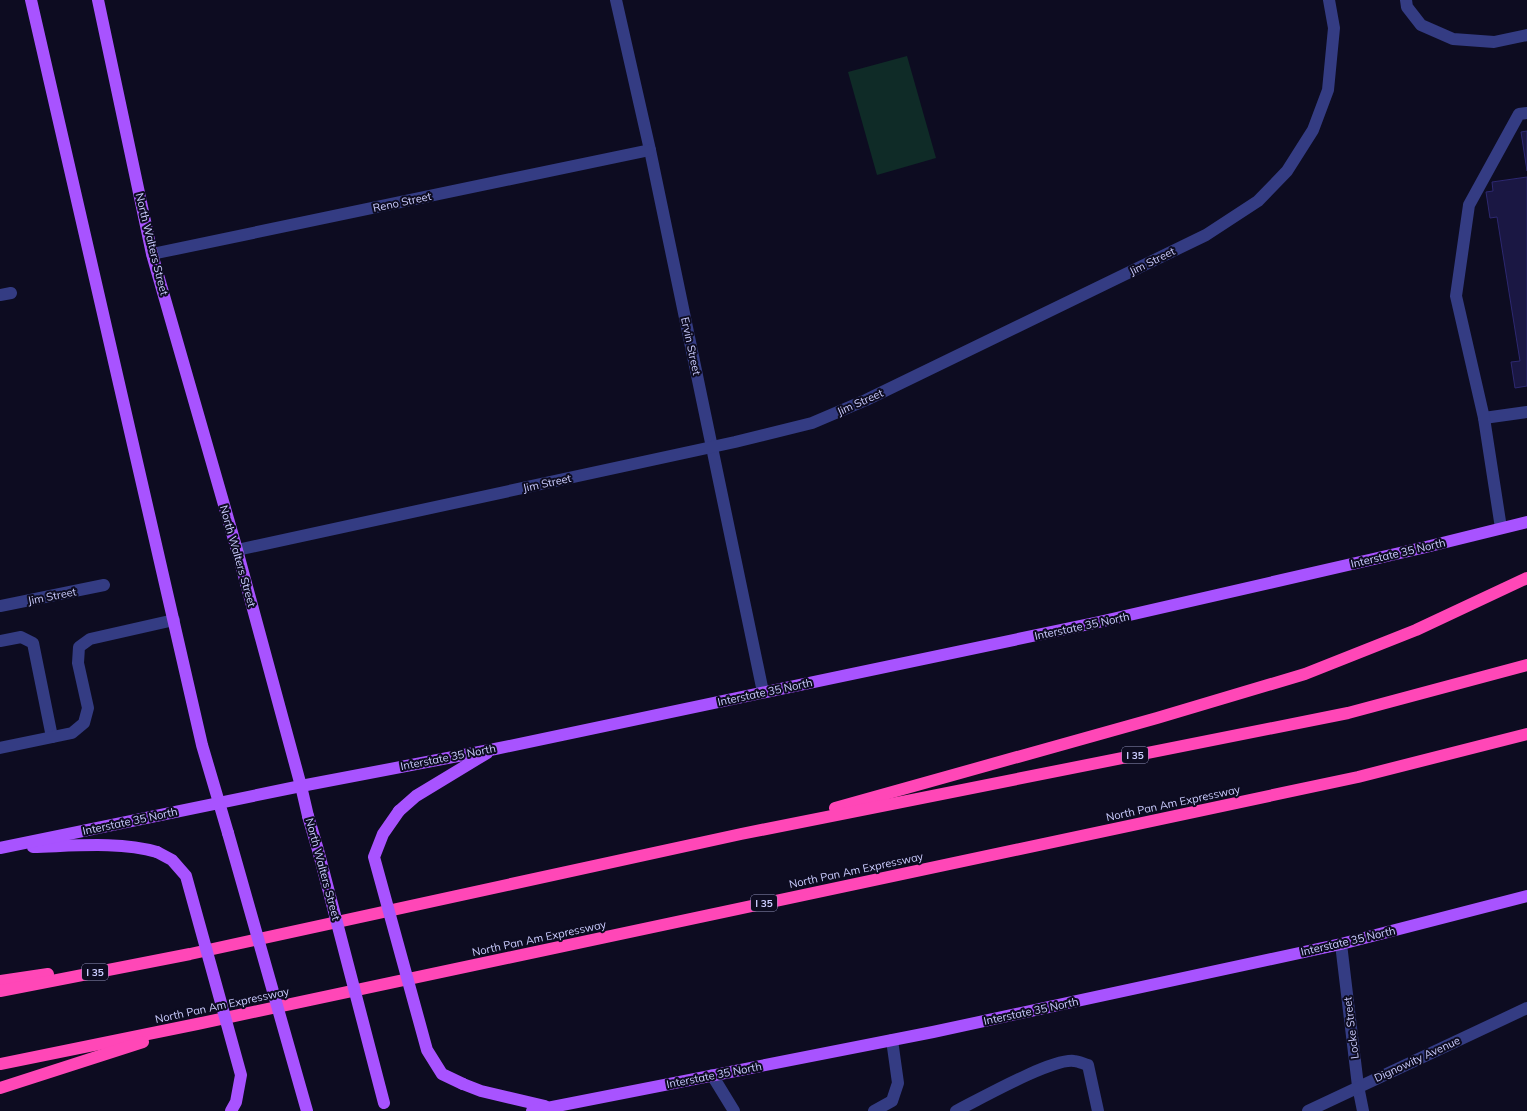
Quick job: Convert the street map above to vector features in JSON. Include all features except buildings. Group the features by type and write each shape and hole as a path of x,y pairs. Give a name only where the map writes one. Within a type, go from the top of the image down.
{"highway":[{"path":"741,834 1164,716 1305,674 1416,630 1527,578"},
{"name":"I 35","path":"0,991 190,954 741,834 1348,713 1527,665"},
{"name":"North Pan Am Expressway","path":"0,1064 197,1024 1358,777 1527,734"},
{"path":"0,981 190,954"},
{"path":"0,1088 197,1024"}],"main road":[{"path":"31,0 202,745 307,1111"},
{"name":"North Walters Street","path":"98,0 152,254 237,550 301,786 385,1107"},
{"name":"Interstate 35 North","path":"2,847 301,786 495,749 1099,622 1527,522"},
{"path":"495,749 416,796 399,811 383,834 374,857 427,1050 442,1074 481,1091 550,1107"},
{"path":"2,847 142,847 157,852 172,860 186,876 241,1075 236,1102 231,1111"},
{"name":"Interstate 35 North","path":"532,1111 892,1040 1341,944 1527,896"}],"street":[{"name":"Ervin Street","path":"616,0 650,150 763,692"},
{"name":"Jim Street","path":"237,550 712,447 812,423 866,400 1206,235 1258,201 1287,171 1313,130 1328,90 1334,28 1329,0"},
{"path":"1406,0 1407,7 1421,25 1453,39 1494,42 1527,34"},
{"path":"1501,528 1484,418 1456,296 1469,205 1519,114 1527,113"},
{"name":"Reno Street","path":"152,254 650,150"},
{"path":"1484,418 1527,412"},
{"name":"Jim Street","path":"0,606 104,585"},
{"path":"0,748 72,733 84,723 88,708 78,663 79,647 90,639 174,620"},
{"path":"0,641 21,637 33,643 52,738"},
{"name":"Locke Street","path":"1341,944 1358,1086 1363,1111"},
{"name":"Dignowity Avenue","path":"1308,1111 1358,1086 1527,1008"},
{"path":"874,1111 895,1106 898,1083 892,1040"},
{"path":"956,1111 1023,1078 1060,1062 1073,1061 1088,1065 1098,1111"},
{"path":"712,1075 734,1111"}],"green space":[{"path":"907,56 936,158 877,175 848,72"}]}
